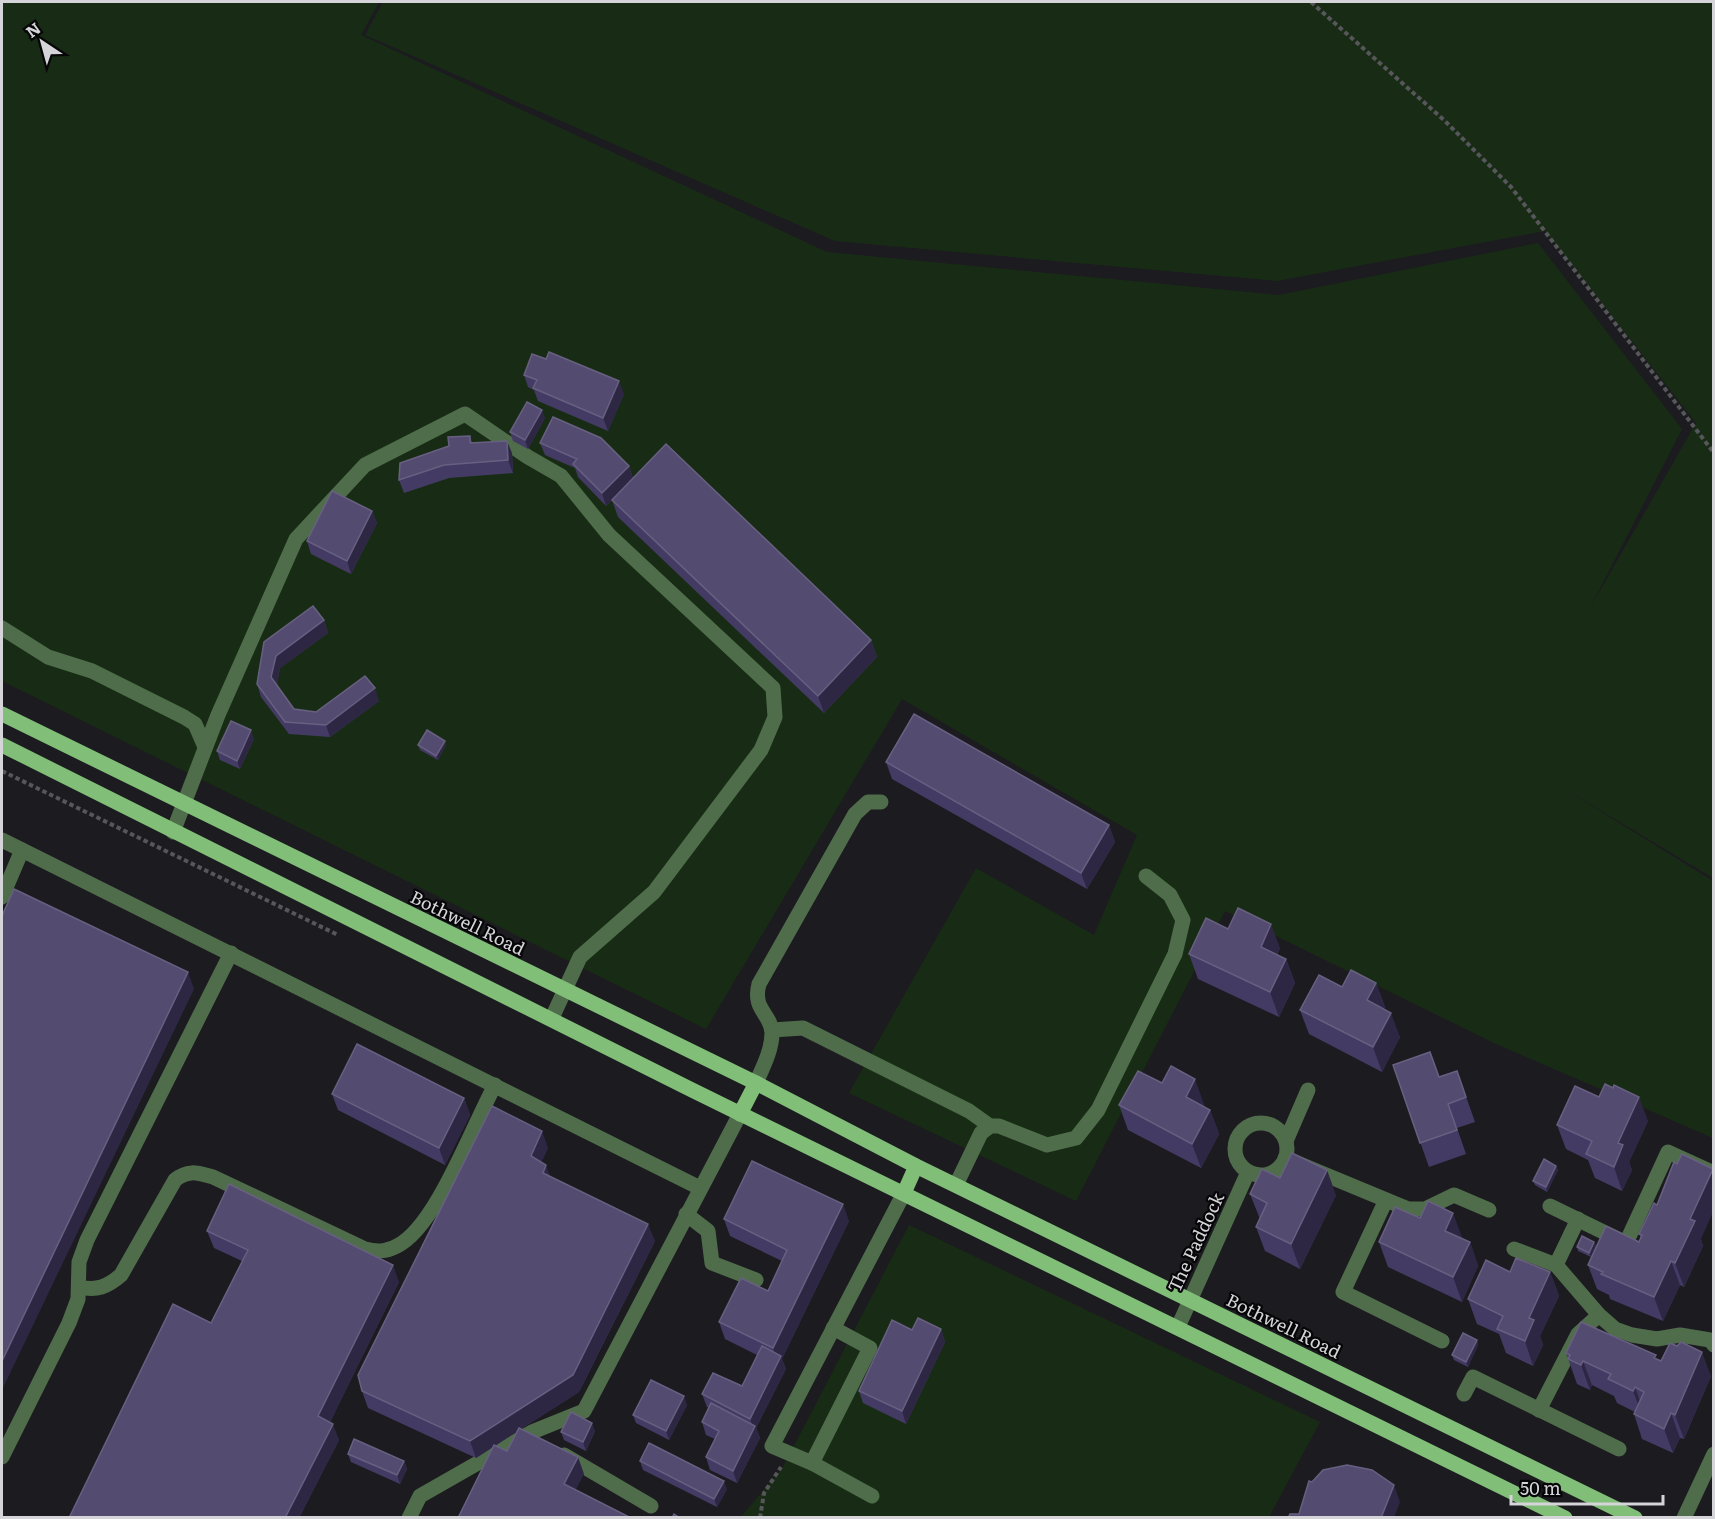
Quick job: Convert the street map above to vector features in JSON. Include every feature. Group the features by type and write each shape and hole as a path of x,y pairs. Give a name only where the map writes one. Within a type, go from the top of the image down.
{"main road":[{"name":"Bothwell Road","path":"2,714 756,1083 916,1166 1635,1518"},
{"path":"2,745 741,1114 1565,1518"},
{"path":"741,1114 756,1083"},
{"path":"904,1193 916,1166"}],"street":[{"path":"173,832 205,747 296,538 365,465 465,414 528,457 561,476 609,535 773,688 775,717 762,750 654,892 580,957 552,1018"},
{"path":"2,628 48,657 92,671 184,717 195,724 205,747"},
{"path":"756,1083 770,1051 772,1030 757,1004 759,984 855,814 868,802 881,802"},
{"path":"2,840 699,1188"},
{"path":"2,897 22,850"},
{"path":"772,1030 803,1028 969,1111 990,1126 999,1126 1047,1145 1076,1138 1098,1110 1175,954 1183,920 1170,895 1146,876"},
{"path":"2,1457 69,1323 78,1299 79,1262 87,1240 231,953"},
{"path":"79,1287 93,1290 109,1286 121,1275 141,1244 169,1188 183,1173 194,1172 213,1177 365,1250 380,1252 398,1246 413,1234 442,1191 495,1085"},
{"path":"1286,1141 1282,1133 1269,1124 1260,1122 1244,1128 1238,1135 1234,1151 1237,1160 1248,1172 1266,1175 1281,1166 1285,1158 1286,1141 1308,1090"},
{"path":"409,1518 420,1496 532,1432 584,1411 699,1188 741,1114"},
{"path":"956,1185 981,1133 990,1126"},
{"path":"1550,1206 1626,1243 1668,1152 1713,1173"},
{"path":"1285,1158 1408,1209 1425,1209 1454,1195 1489,1210"},
{"name":"The Paddock","path":"1178,1328 1248,1172"},
{"path":"872,1496 812,1463 772,1446 904,1193"},
{"path":"1386,1200 1343,1292 1442,1341"},
{"path":"686,1214 708,1231 712,1263 756,1280"},
{"path":"1556,1265 1578,1219"},
{"path":"1514,1249 1556,1265 1599,1315 1615,1329 1632,1335 1657,1339 1680,1335 1712,1339"},
{"path":"1539,1410 1578,1334 1599,1315"},
{"path":"812,1463 870,1348 833,1328"},
{"path":"1464,1394 1473,1377 1618,1449"},
{"path":"532,1432 565,1456 651,1506"},
{"path":"1684,1518 1713,1454"}],"path":[{"path":"1311,2 1445,121 1511,187 1713,453"},
{"path":"760,1518 764,1493 789,1454"}],"green space":[{"path":"2,2 379,2 361,35 827,252 1279,295 1538,243 1682,429 1590,608 1696,423 1545,231 1277,281 835,241 365,35 383,2 1713,2 1713,878 1563,788 1713,881 1713,1138 1494,1043 1225,911 1076,1201 849,1093 976,868 1094,935 1137,835 902,699 706,1029 2,681"},
{"path":"909,1225 1320,1422 1269,1517 740,1518 783,1467"}],"building":[{"path":"549,352 619,381 603,418 533,388 537,380 524,375 532,354 546,359"},
{"path":"527,402 542,410 525,440 510,432"},
{"path":"553,417 601,438 629,466 602,493 573,464 577,459 540,443"},
{"path":"470,436 470,443 507,441 508,460 444,465 399,480 400,463 449,446 448,437"},
{"path":"666,444 871,640 818,696 612,500"},
{"path":"332,491 372,511 347,561 307,541"},
{"path":"313,606 324,620 276,656 271,677 294,709 316,712 365,676 375,688 326,725 285,722 257,684 264,642"},
{"path":"914,714 1109,825 1081,873 886,762"},
{"path":"231,721 251,730 237,761 217,751"},
{"path":"427,730 445,741 436,756 418,745"},
{"path":"14,889 188,972 2,1361 2,916"},
{"path":"1238,908 1271,924 1261,947 1286,959 1270,992 1189,954 1206,918 1228,929"},
{"path":"1351,970 1376,983 1367,1000 1391,1013 1373,1047 1300,1010 1319,975 1342,987"},
{"path":"357,1044 464,1098 439,1148 332,1094"},
{"path":"1430,1052 1439,1077 1457,1071 1466,1097 1448,1104 1457,1130 1420,1143 1393,1065"},
{"path":"1171,1066 1195,1079 1186,1097 1210,1110 1192,1144 1119,1105 1138,1071 1162,1083"},
{"path":"1605,1084 1613,1088 1614,1085 1639,1097 1618,1143 1623,1145 1614,1167 1586,1154 1592,1141 1557,1125 1575,1086 1599,1097"},
{"path":"492,1106 542,1131 531,1156 546,1165 543,1173 648,1224 573,1375 470,1441 362,1391 358,1375"},
{"path":"1292,1153 1327,1170 1291,1244 1256,1227 1267,1203 1250,1194 1262,1169 1280,1178"},
{"path":"1682,1154 1713,1169 1690,1219 1695,1221 1675,1263 1671,1261 1654,1297 1601,1274 1603,1272 1588,1265 1606,1226 1639,1242 1642,1235 1639,1234 1654,1203 1657,1205 1674,1162 1677,1164"},
{"path":"1544,1159 1556,1166 1546,1187 1533,1181"},
{"path":"752,1161 843,1204 773,1348 719,1322 741,1278 768,1291 787,1250 724,1219"},
{"path":"229,1184 393,1265 318,1416 333,1424 285,1518 69,1518 173,1304 211,1323 248,1250 207,1231"},
{"path":"1428,1201 1453,1213 1445,1231 1470,1242 1453,1277 1379,1242 1395,1207 1420,1218"},
{"path":"1582,1236 1594,1242 1589,1253 1577,1247"},
{"path":"1516,1258 1550,1272 1529,1318 1534,1320 1525,1341 1497,1329 1503,1316 1468,1299 1486,1260 1510,1272"},
{"path":"918,1318 941,1329 902,1411 859,1391 892,1320 912,1330"},
{"path":"1581,1322 1656,1355 1654,1358 1661,1361 1670,1343 1677,1346 1681,1342 1702,1352 1675,1415 1671,1413 1664,1429 1634,1414 1644,1392 1635,1387 1633,1391 1608,1379 1611,1374 1583,1361 1581,1365 1568,1359 1570,1355 1566,1353"},
{"path":"1463,1333 1477,1340 1466,1362 1452,1355"},
{"path":"762,1346 781,1356 750,1419 702,1394 713,1373 742,1386"},
{"path":"651,1380 684,1396 666,1431 633,1415"},
{"path":"711,1403 755,1426 733,1471 706,1457 719,1431 702,1422"},
{"path":"571,1412 592,1423 583,1442 561,1432"},
{"path":"519,1428 578,1457 564,1484 631,1518 458,1518 494,1445 507,1451"},
{"path":"354,1439 404,1461 397,1475 348,1454"},
{"path":"649,1443 724,1481 714,1499 640,1461"},
{"path":"1347,1465 1372,1470 1394,1485 1381,1518 1288,1518 1290,1514 1299,1514 1309,1481 1312,1482 1323,1470"}]}
